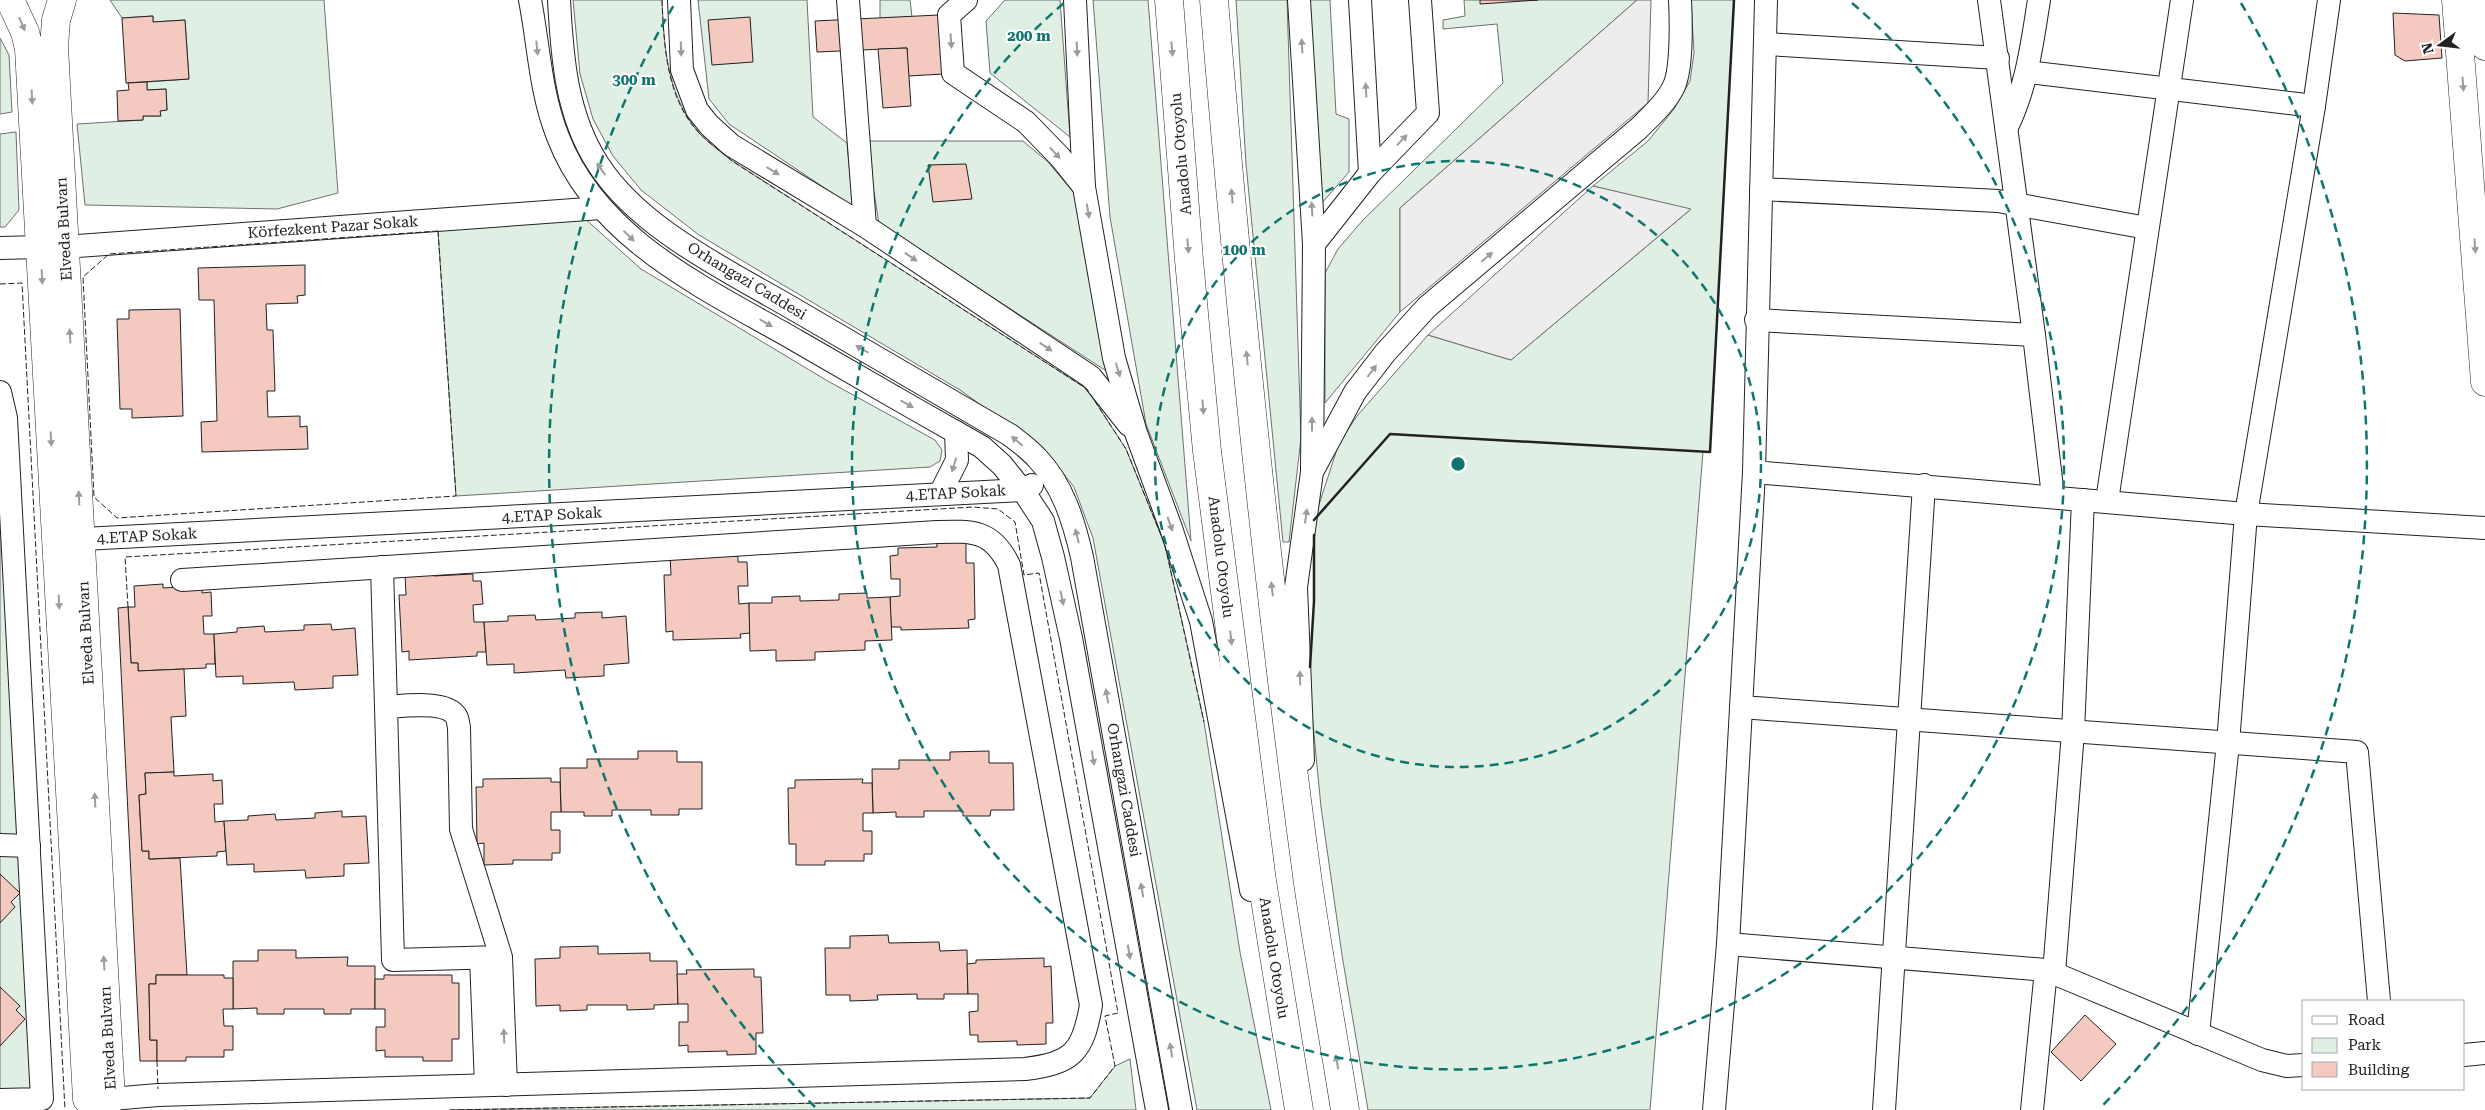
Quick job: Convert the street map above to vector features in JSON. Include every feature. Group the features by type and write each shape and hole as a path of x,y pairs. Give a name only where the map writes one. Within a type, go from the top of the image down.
{"main road":[{"name":"Elveda Bulvarı","path":"10,0 25,32 29,49 52,247 68,540 87,1100 111,1099"},
{"name":"Elveda Bulvarı","path":"52,247 54,47 56,20 62,0"},
{"name":"Anadolu Otoyolu","path":"1169,0 1189,260 1207,451 1262,880 1299,1110"},
{"path":"1214,0 1263,516 1308,884 1345,1110"},
{"path":"2456,0 2485,382"},
{"path":"2482,0 2485,46"}],"street":[{"name":"Orhangazi Caddesi","path":"530,0 544,93 558,138 576,175 601,208 634,241 684,276 982,447 1002,465 1043,521 1052,551 1073,648 1158,1110"},
{"name":"Orhangazi Caddesi","path":"560,0 562,55 567,88 581,130 597,163 616,190 636,209 703,256 1010,435 1037,458 1051,476 1073,520 1082,557 1181,1110"},
{"path":"679,0 682,70 697,110 709,125 731,145 865,226 1091,377 1136,433"},
{"path":"848,0 865,226"},
{"path":"966,0 945,7 953,73 1026,122 1060,157 1084,187"},
{"path":"1075,0 1084,187 1114,358 1136,433 1171,528 1200,621 1213,697 1295,1110"},
{"path":"1299,0 1314,244 1312,472 1296,587 1308,884"},
{"path":"1360,0 1370,173"},
{"path":"1314,244 1370,173 1428,113 1420,0"},
{"path":"1312,472 1356,392 1385,353 1427,307 1638,129 1663,102 1674,85 1681,28 1680,0"},
{"path":"1714,1110 1728,944 1754,472 1756,320 1762,189 1766,0"},
{"path":"1989,0 2034,335 2053,496"},
{"path":"2007,127 2020,102 2028,72 2039,0"},
{"path":"2107,501 2182,0"},
{"path":"2198,1034 2228,743 2246,514 2314,106 2329,0"},
{"path":"1766,44 1998,58"},
{"path":"2028,72 2314,106"},
{"path":"1762,189 1998,201 2147,228"},
{"name":"Körfezkent Pazar Sokak","path":"0,248 52,247 601,208"},
{"path":"1756,320 2034,335"},
{"path":"0,392 6,418 9,621 29,846 42,1099 0,1100"},
{"path":"940,494 957,460 956,432"},
{"path":"1754,472 2053,496 2246,514 2485,528"},
{"path":"1022,490 1051,476"},
{"path":"1884,1110 1924,485"},
{"name":"4.ETAP Sokak","path":"68,540 1022,490"},
{"path":"2032,1110 2050,972 2073,732 2083,500"},
{"path":"111,1099 168,1095 1024,1069 1046,1066 1065,1060 1080,1046 1087,1029 1091,1005 1009,565 1001,548 988,538 970,531 182,580"},
{"path":"382,567 394,960 491,958"},
{"path":"386,707 433,705 446,708 455,715 459,728 461,830 491,958 496,1085"},
{"path":"1742,707 1910,721 2357,752 2378,1000"},
{"path":"0,845 29,846"},
{"path":"1728,944 2050,972 2273,1064 2302,1065"},
{"path":"2465,1055 2485,1053"}],"green space":[{"path":"110,0 324,0 338,193 277,209 85,205 77,124 143,120 143,116 160,116 160,111 167,110 166,89 147,90 147,82 189,79 185,20 153,22 153,16 122,18"},
{"path":"573,0 662,0 666,53 674,87 688,118 702,136 728,158 1087,389 1126,449 1165,545 1193,671 1204,722 1240,952 1271,1110 1197,1110 1093,538 1074,487 1047,452 960,390 699,235 641,190 613,156 593,119 580,74"},
{"path":"698,0 807,0 813,117 847,143 853,207 729,124 709,99"},
{"path":"880,0 910,0 912,17 880,18"},
{"path":"1005,0 1060,0 1070,137 990,73 986,21"},
{"path":"1093,0 1148,0 1191,541 1146,424 1110,217"},
{"path":"1236,0 1287,0 1301,438 1289,542 1283,542 1246,164"},
{"path":"1310,0 1330,0 1336,114 1349,119 1349,172 1321,204"},
{"path":"1464,0 1637,0 1400,208 1400,312 1325,403 1325,273 1338,249 1363,220 1503,83 1497,24 1443,29 1443,20 1465,16"},
{"path":"1691,0 1734,0 1710,452 1703,452 1650,1110 1368,1110 1342,955 1321,807 1309,682 1314,601 1314,520 1339,443 1357,416 1428,335 1511,360 1690,210 1593,186 1648,141 1674,109 1690,81 1694,53"},
{"path":"0,38 9,55 12,112 0,114"},
{"path":"16,132 19,210 5,227 0,227 0,134"},
{"path":"866,141 1023,141 1048,162 1075,194 1108,372 879,224"},
{"path":"583,217 641,269 826,380 935,440 942,450 940,461 930,467 456,496 438,231"},
{"path":"0,392 42,1099 0,1100"},
{"path":"1130,1059 1136,1110 450,1110 1090,1098 1115,1066"}],"shaded area":[{"path":"1637,0 1651,0 1648,103 1400,312 1400,208"},
{"path":"1593,186 1691,209 1511,360 1428,335"}],"building":[{"path":"1480,0 1538,0 1480,4"},
{"path":"2393,13 2439,15 2442,58 2405,61 2395,55"},
{"path":"959,14 962,73 908,76 907,48 817,52 815,21"},
{"path":"153,16 153,22 185,20 189,79 126,83 122,18"},
{"path":"750,17 753,62 712,65 708,20"},
{"path":"907,48 911,106 883,108 878,49"},
{"path":"147,82 147,90 166,89 167,110 160,111 161,116 143,116 143,120 118,121 117,91 129,90 128,83"},
{"path":"966,164 972,199 933,202 928,165"},
{"path":"305,265 305,295 297,296 298,303 266,304 267,330 273,330 275,391 267,391 268,417 300,416 300,427 307,426 308,449 202,452 201,422 217,421 214,300 199,300 198,268"},
{"path":"180,309 183,416 132,418 132,409 120,409 117,319 129,319 129,310"},
{"path":"966,542 966,563 974,563 975,619 968,620 969,628 901,630 901,627 891,627 890,597 900,596 900,579 891,579 890,556 898,555 898,548 937,547 937,543"},
{"path":"670,554 738,556 738,562 747,562 748,586 738,586 739,604 749,603 750,633 740,634 741,638 673,640 673,631 666,632 664,575 671,575"},
{"path":"434,572 434,576 473,574 473,581 481,581 483,604 473,605 474,622 484,622 486,652 477,652 477,656 409,660 409,651 402,652 399,595 406,595 405,574"},
{"path":"163,584 163,588 202,586 202,593 211,592 212,616 203,616 204,634 214,634 215,664 206,664 206,668 138,671 138,663 131,663 128,607 135,607 134,586"},
{"path":"867,593 867,598 890,597 892,640 865,641 865,650 815,652 815,660 776,661 776,650 750,651 749,603 772,603 772,597 800,596 800,601 839,600 839,594"},
{"path":"128,607 131,663 138,663 138,671 184,669 186,716 171,717 174,772 145,773 146,794 139,795 142,851 149,851 149,859 180,858 187,975 156,975 156,984 149,984 150,1040 157,1040 157,1061 140,1061 118,608"},
{"path":"602,612 602,618 626,616 629,663 604,665 604,676 566,678 565,670 514,673 514,664 487,665 484,622 508,621 508,616 535,615 536,620 575,618 575,613"},
{"path":"331,624 332,630 355,628 358,675 333,676 333,688 295,690 294,682 243,684 243,676 216,677 214,634 237,632 237,628 264,626 265,632 304,630 304,625"},
{"path":"638,751 677,751 677,762 702,762 702,809 679,809 679,815 651,815 651,810 612,810 612,816 584,816 584,812 561,812 560,768 587,768 587,759 638,759"},
{"path":"989,751 989,763 1013,763 1014,810 991,810 990,816 963,816 963,811 924,811 924,817 896,817 896,812 873,813 872,769 899,769 899,760 950,760 950,752"},
{"path":"174,772 174,776 213,774 213,781 222,780 223,804 214,804 215,822 224,821 226,851 217,852 217,856 149,859 149,851 142,851 139,795 146,794 145,773"},
{"path":"551,778 551,782 560,782 561,812 551,812 551,830 560,830 560,853 552,853 552,860 513,860 513,864 484,865 484,843 477,844 476,787 483,787 483,779"},
{"path":"863,779 862,783 872,783 873,813 863,813 863,831 872,831 872,854 864,854 864,861 825,861 825,865 796,865 796,844 789,844 788,788 795,788 795,780"},
{"path":"342,811 342,817 366,816 369,863 344,864 344,876 306,878 305,870 254,872 254,864 227,865 224,821 248,820 248,816 275,814 276,820 315,818 315,813"},
{"path":"0,874 20,893 11,902 15,907 0,923"},
{"path":"888,935 889,943 939,942 940,951 967,950 968,994 944,994 944,999 917,999 917,994 877,995 878,1000 850,1001 850,995 826,995 825,948 850,948 850,936"},
{"path":"598,946 598,954 650,953 650,961 677,961 678,1004 654,1005 654,1009 627,1010 627,1005 587,1005 587,1010 560,1011 560,1005 536,1006 535,959 560,958 560,947"},
{"path":"258,950 296,950 296,958 348,957 347,966 375,966 375,1009 351,1009 351,1014 324,1014 324,1009 284,1009 284,1014 257,1014 257,1008 233,1009 233,961 258,961"},
{"path":"1044,958 1044,967 1051,966 1053,1023 1046,1023 1046,1044 1017,1045 1017,1041 978,1042 978,1035 970,1035 969,1012 978,1011 978,994 968,994 967,964 976,963 976,960"},
{"path":"754,969 754,977 761,977 763,1033 756,1033 756,1054 727,1055 727,1051 688,1052 688,1045 679,1046 679,1022 688,1022 688,1004 678,1004 677,974 687,974 686,970"},
{"path":"156,975 224,975 224,978 233,978 233,1009 223,1009 224,1026 233,1026 233,1050 224,1050 224,1057 186,1057 186,1061 157,1061 157,1040 150,1040 149,984 156,984"},
{"path":"384,975 452,975 452,983 459,983 459,1039 452,1039 452,1061 423,1061 423,1057 385,1057 385,1050 376,1051 376,1027 385,1027 385,1009 375,1009 375,979 384,979"},
{"path":"0,987 20,1006 16,1010 25,1019 0,1046"},
{"path":"2085,1015 2116,1044 2081,1081 2051,1052"}],"fence":[{"path":"662,0 666,53 674,88 680,105 689,120 704,138 732,161 1087,389 1126,449 1165,545 1204,722"},
{"path":"438,231 456,496 117,518 94,497 83,277 109,254 438,231"},
{"path":"0,284 22,283 65,1110"},
{"path":"128,607 125,557 973,507 998,509 1015,522 1024,575 1039,573 1118,1013 1105,1016 1115,1066 1090,1098 449,1110"},
{"path":"157,1061 158,1089"}],"wall":[{"path":"1314,520 1390,434 1710,452 1734,0"},
{"path":"1310,667 1314,601 1314,535"}]}
